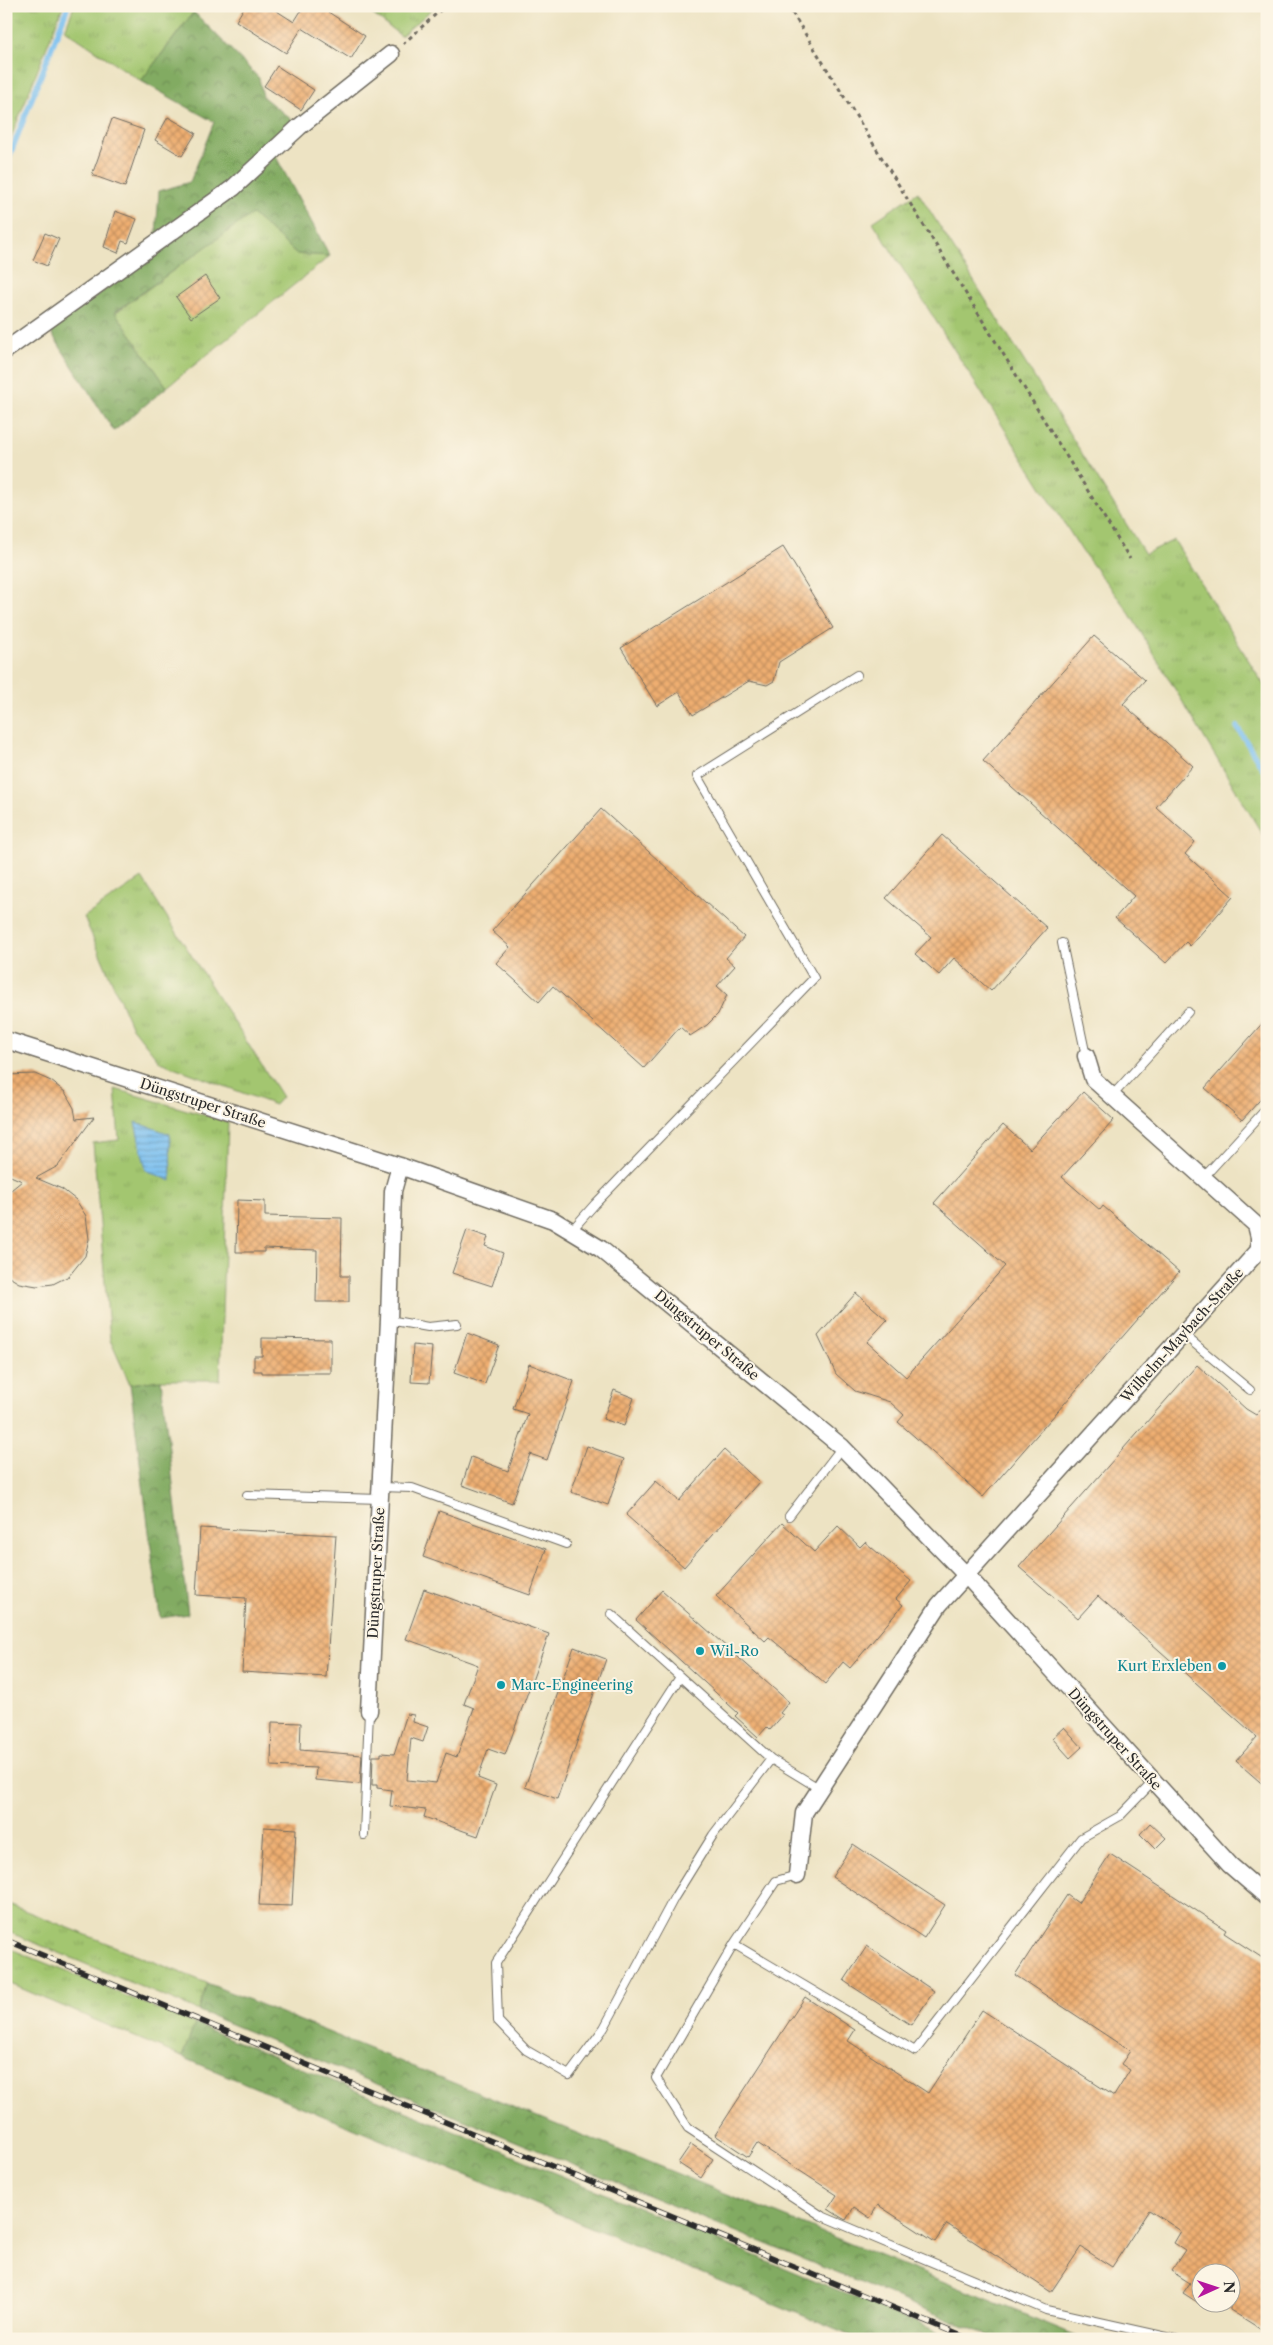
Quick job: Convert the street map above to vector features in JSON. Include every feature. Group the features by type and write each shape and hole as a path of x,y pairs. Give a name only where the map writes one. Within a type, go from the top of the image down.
{"street":[{"path":"6,350 234,188 300,127 391,54"},
{"name":"Düngstruper Straße","path":"6,1040 400,1166 553,1220 601,1249 842,1447 967,1576 1230,1865 1267,1897"},
{"name":"Wilhelm-Maybach-Straße","path":"967,1576 1258,1250 1259,1237 1256,1225 1093,1079 1086,1056"},
{"name":"Düngstruper Straße","path":"369,1711 389,1320 393,1191 400,1166"},
{"path":"797,1875 804,1813 939,1605 967,1576"}],"lane":[{"path":"571,1231 814,978 697,776 857,675"},
{"path":"1062,943 1086,1056"},
{"path":"1112,1096 1188,1012"},
{"path":"1204,1177 1267,1108"},
{"path":"389,1320 428,1327 457,1324"},
{"path":"1183,1334 1250,1390"},
{"path":"788,1516 842,1447"},
{"path":"247,1496 380,1493 412,1488 566,1544"},
{"path":"611,1614 771,1759 820,1788"},
{"path":"680,1677 496,1963 498,2021 526,2050 569,2075 604,2028 674,1898 713,1835 771,1759"},
{"path":"364,1835 369,1711"},
{"path":"734,1944 915,2051 1081,1838 1120,1816 1153,1782"},
{"path":"797,1875 776,1881 734,1944 656,2078 688,2128 822,2216 1046,2310 1176,2339"}],"path":[{"path":"391,54 445,6"},
{"path":"788,6 1130,559"}],"green space":[{"path":"6,6 63,6 6,150"},
{"path":"74,6 198,6 141,81 65,30"},
{"path":"362,6 436,6 401,36"},
{"path":"194,12 259,78 263,97 297,124 231,184 156,235 159,191 190,182 214,122 141,81"},
{"path":"275,155 330,256 297,254 252,214 115,312 167,387 114,431 50,331 235,192"},
{"path":"918,192 1145,554 1174,540 1267,690 1267,842 1128,611 1082,551 873,222"},
{"path":"252,213 297,254 330,256 167,387 115,313"},
{"path":"142,878 282,1097 275,1105 160,1062 131,1026 84,917"},
{"path":"115,1089 228,1122 220,1380 161,1380 130,1384 110,1340 93,1143 119,1140"},
{"path":"161,1380 188,1614 160,1618 130,1384"},
{"path":"6,1903 207,1983 199,2011 6,1931"},
{"path":"6,1947 195,2024 182,2057 6,1982"},
{"path":"207,1983 1085,2339 997,2339 199,2011"},
{"path":"195,2024 956,2339 859,2339 182,2057"}],"water":[{"path":"135,1122 170,1134 171,1181 146,1170"}],"building":[{"path":"245,6 269,6 294,22 304,6 319,6 365,36 351,59 302,28 286,53 236,21"},
{"path":"277,66 314,90 301,110 264,86"},
{"path":"168,117 196,133 182,156 155,140"},
{"path":"112,119 144,130 125,187 92,175"},
{"path":"115,211 137,219 128,243 122,241 118,253 104,247"},
{"path":"45,233 59,239 47,266 33,260"},
{"path":"205,276 220,298 191,318 176,297"},
{"path":"783,547 833,628 779,662 774,681 767,685 749,681 693,715 679,692 657,706 621,648"},
{"path":"1094,636 1145,680 1123,704 1193,766 1156,807 1195,842 1185,854 1233,897 1190,946 1186,942 1166,963 1115,918 1134,896 983,761"},
{"path":"601,809 744,937 726,958 735,966 717,986 727,995 718,1014 707,1025 690,1036 680,1027 644,1068 553,986 539,1002 496,963 510,947 492,931"},
{"path":"942,835 1047,928 991,991 954,958 939,975 915,954 931,937 886,898"},
{"path":"1267,1018 1267,1092 1242,1120 1205,1088"},
{"path":"35,1074 51,1081 65,1092 74,1108 76,1119 94,1117 58,1166 36,1178 62,1189 76,1200 86,1216 89,1239 85,1256 69,1276 53,1284 37,1286 19,1283 6,1275 6,1194 22,1181 6,1174 6,1075"},
{"path":"1083,1092 1114,1120 1062,1177 1100,1210 1103,1206 1179,1272 983,1497 898,1422 904,1415 890,1402 855,1391 836,1374 818,1336 856,1293 887,1320 867,1342 906,1377 1005,1266 934,1203 1003,1125 1030,1149"},
{"path":"237,1200 265,1201 265,1216 342,1218 341,1276 349,1276 349,1302 316,1302 317,1250 264,1248 264,1252 236,1252"},
{"path":"467,1230 488,1237 485,1246 503,1253 492,1286 452,1273"},
{"path":"467,1333 499,1345 485,1384 454,1373"},
{"path":"262,1338 331,1339 331,1373 262,1373 262,1371 254,1371 254,1356 262,1356"},
{"path":"413,1345 432,1347 429,1383 411,1382"},
{"path":"529,1364 574,1381 547,1460 530,1454 512,1503 462,1485 471,1457 508,1471 528,1414 513,1409"},
{"path":"1197,1365 1246,1409 1256,1415 1267,1403 1267,1788 1236,1761 1257,1737 1098,1596 1078,1618 1019,1567"},
{"path":"614,1390 634,1398 624,1426 603,1419"},
{"path":"587,1446 624,1459 608,1505 571,1492"},
{"path":"724,1450 759,1482 684,1567 626,1515 656,1481 679,1501"},
{"path":"439,1511 546,1549 530,1595 423,1557"},
{"path":"782,1523 814,1552 838,1526 860,1547 865,1542 911,1581 896,1599 903,1605 850,1668 843,1662 825,1684 769,1637 765,1641 716,1596"},
{"path":"200,1528 336,1535 326,1677 242,1672 246,1598 196,1595"},
{"name":"Marc-Engineering","path":"424,1589 549,1634 505,1755 488,1749 478,1778 496,1785 478,1836 424,1817 426,1810 390,1806 392,1790 377,1788 377,1785 372,1785 373,1756 381,1756 381,1753 394,1754 407,1714 414,1715 413,1722 428,1727 423,1742 411,1738 407,1780 436,1783 446,1753 457,1757 474,1708 464,1704 478,1665 406,1639"},
{"name":"Wil-Ro","path":"662,1590 789,1702 780,1713 783,1715 770,1730 767,1727 758,1737 735,1716 738,1713 636,1620"},
{"path":"574,1647 606,1659 557,1799 525,1787"},
{"path":"272,1722 301,1723 300,1750 362,1755 360,1784 315,1780 316,1768 271,1766"},
{"path":"1064,1727 1082,1747 1070,1758 1052,1738"},
{"path":"1150,1823 1166,1838 1155,1849 1140,1834"},
{"path":"264,1827 296,1829 292,1906 259,1905"},
{"path":"853,1844 945,1905 924,1938 832,1877"},
{"path":"1110,1854 1226,1930 1224,1933 1267,1961 1267,2333 1233,2312 1240,2312 1240,2262 1190,2262 1190,2283 1171,2271 1185,2250 1174,2243 1181,2231 1149,2210 1112,2267 1081,2247 1051,2292 947,2224 935,2242 878,2205 870,2218 854,2207 846,2220 828,2209 837,2195 757,2143 748,2157 715,2135 805,1997 855,2030 848,2041 928,2093 982,2010 1114,2096 1130,2070 1121,2064 1130,2051 1015,1975 1067,1895 1078,1903"},
{"path":"867,1946 934,1991 911,2025 844,1981"},
{"path":"691,2144 713,2159 701,2178 678,2163"},
{"path":"1190,2283 1190,2298 1183,2293"}],"waterway":[{"path":"6,165 68,6"},
{"path":"1237,727 1267,775"}],"railway":[{"path":"6,1940 969,2339"}],"place":[{"name":"Wil-Ro","path":"700,1651"},
{"name":"Kurt Erxleben","path":"1222,1666"},
{"name":"Marc-Engineering","path":"501,1685"}]}
